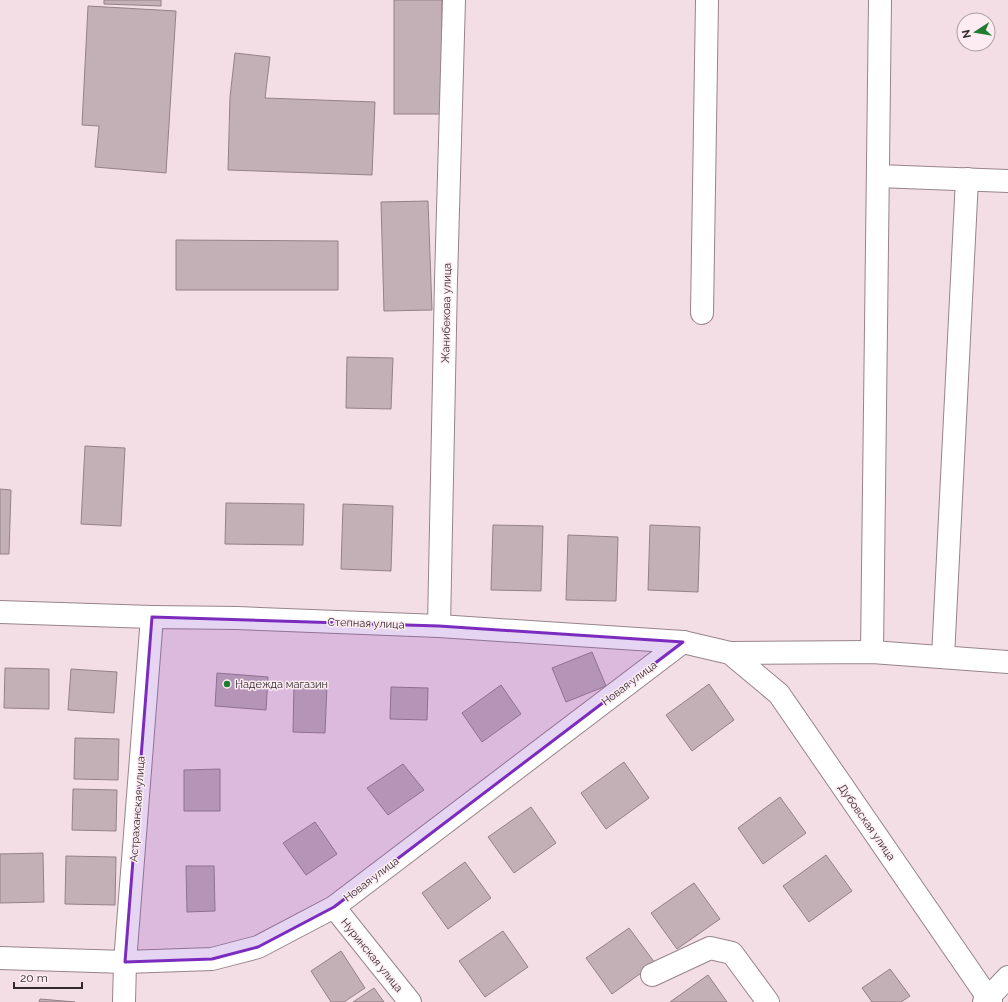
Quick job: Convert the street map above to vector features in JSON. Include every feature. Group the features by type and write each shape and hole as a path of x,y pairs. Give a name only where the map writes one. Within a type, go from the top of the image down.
{"street":[{"name":"Жанибекова улица","path":"439,626 446,280 454,0"},
{"path":"702,313 707,0"},
{"path":"872,652 880,0"},
{"path":"878,176 1008,181"},
{"path":"943,657 967,179"},
{"name":"Степная улица","path":"0,612 237,618 439,626 683,642 730,653"},
{"name":"Астраханская улица","path":"124,1002 125,962 152,617"},
{"name":"Новая улица","path":"0,958 125,962 212,959 258,947 334,908 683,642"},
{"path":"730,653 872,652 1008,662"},
{"name":"Дубовская улица","path":"730,653 779,694 988,1000"},
{"name":"Нуринская улица","path":"334,908 410,1002"},
{"path":"652,975 710,948 732,953 768,1002"},
{"path":"988,1000 1008,977"}],"highlighted area":[{"path":"152,617 439,626 683,642 334,907 258,947 212,959 125,962"}],"building":[{"path":"104,0 161,0 161,6 104,4"},
{"path":"394,0 442,0 442,114 394,114"},
{"path":"88,6 176,11 166,173 95,167 99,126 82,125"},
{"path":"235,53 270,57 265,98 375,102 372,175 228,170 230,97"},
{"path":"428,201 432,310 384,311 381,202"},
{"path":"176,240 338,241 338,290 176,290"},
{"path":"347,357 393,358 391,409 346,408"},
{"path":"85,446 125,448 121,526 81,524"},
{"path":"0,489 11,490 9,554 0,554"},
{"path":"226,503 304,504 303,545 225,544"},
{"path":"343,504 393,506 391,571 341,569"},
{"path":"493,525 543,526 541,591 491,590"},
{"path":"650,525 700,527 698,592 648,590"},
{"path":"568,535 618,537 616,601 566,600"},
{"path":"592,652 606,686 566,702 552,668"},
{"path":"5,668 49,669 49,709 4,708"},
{"path":"71,669 117,672 114,713 68,710"},
{"path":"217,673 268,677 266,710 215,706"},
{"path":"294,684 327,685 325,733 293,732"},
{"path":"709,684 734,720 692,751 666,715"},
{"path":"501,685 521,714 482,742 462,713"},
{"path":"391,687 428,688 427,720 390,719"},
{"path":"75,738 119,739 118,780 74,779"},
{"path":"624,762 649,798 606,829 581,793"},
{"path":"403,764 424,790 388,815 367,788"},
{"path":"220,769 220,811 184,811 184,770"},
{"path":"73,789 117,790 116,831 72,830"},
{"path":"780,797 806,833 763,864 738,828"},
{"path":"531,807 556,843 514,873 488,837"},
{"path":"315,822 337,854 306,875 283,843"},
{"path":"43,853 44,902 0,903 0,854"},
{"path":"826,855 852,891 809,922 783,886"},
{"path":"66,856 116,857 115,905 65,904"},
{"path":"465,862 491,898 448,929 422,893"},
{"path":"186,866 214,866 215,911 187,912"},
{"path":"694,883 720,919 677,949 651,913"},
{"path":"629,928 655,963 612,994 586,958"},
{"path":"503,931 528,967 485,997 459,961"},
{"path":"341,951 365,988 344,1002 331,1002 311,971"},
{"path":"890,969 910,996 901,1002 872,1002 862,988"},
{"path":"708,975 727,1002 670,1002"},
{"path":"374,988 384,1002 353,1002"},
{"path":"40,999 75,1002 39,1002"}],"place":[{"name":"Надежда магазин","path":"227,684"}]}
